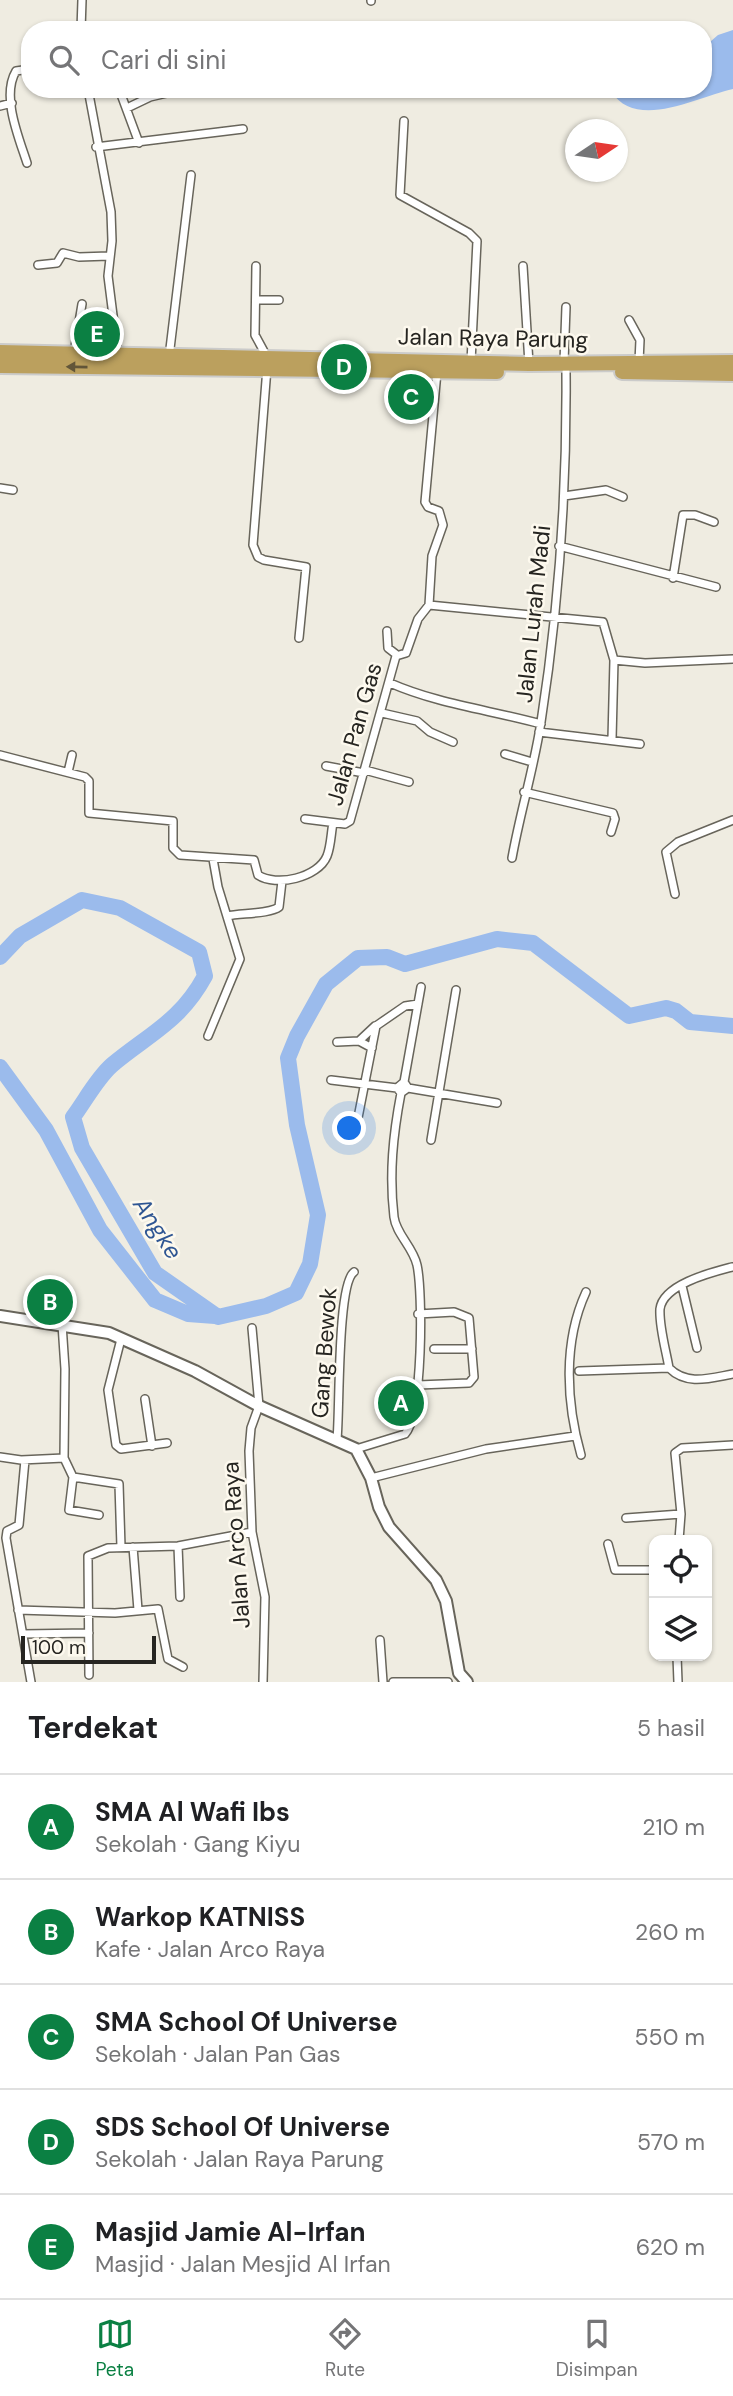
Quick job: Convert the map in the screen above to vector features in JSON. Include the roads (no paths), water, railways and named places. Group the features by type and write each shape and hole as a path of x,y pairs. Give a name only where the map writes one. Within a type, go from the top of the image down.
{"highway":[{"name":"Jalan Raya Parung","path":"0,352 169,357 437,372 639,362 733,373"},
{"name":"Jalan Raya Parung","path":"0,366 471,362 565,367 670,367 733,362"}],"main road":[{"path":"0,1316 62,1324 121,1339 195,1371 259,1406 337,1439 356,1450 371,1478 388,1527 436,1580 446,1601 459,1673 467,1682"}],"street":[{"path":"81,21 82,0"},
{"path":"21,70 16,71 13,76 12,103 27,163"},
{"path":"89,98 96,147 111,212 112,241 109,256 118,355"},
{"path":"123,98 139,143"},
{"path":"127,108 148,98"},
{"path":"0,106 12,103"},
{"path":"404,121 400,195 469,233 477,241 471,362"},
{"path":"96,147 243,129"},
{"path":"169,357 191,174"},
{"path":"38,265 57,264 63,253 79,257 109,256"},
{"path":"256,266 255,335 268,363 253,545 258,556 264,559 306,568 299,638"},
{"path":"523,266 529,364"},
{"path":"257,300 279,300"},
{"path":"74,354 82,304"},
{"name":"Jalan Lurah Madi","path":"512,858 524,792 540,728 554,619 567,470 566,307"},
{"path":"629,320 640,340 639,362"},
{"name":"Jalan Pan Gas","path":"305,819 333,823 350,821 397,655 406,653 418,619 429,606 432,556 443,525 439,511 428,507 425,502 437,372"},
{"path":"0,488 13,490"},
{"path":"564,496 606,490 623,497"},
{"path":"673,578 683,515 695,515 714,522"},
{"path":"559,546 673,578 716,587"},
{"path":"429,606 603,622 614,660 612,739"},
{"path":"387,631 388,648 397,655"},
{"path":"539,648 550,650"},
{"path":"614,660 645,663 733,659"},
{"path":"390,683 425,698 463,704 540,728 640,744"},
{"path":"382,713 417,721 430,732 453,743"},
{"path":"505,754 532,762"},
{"path":"0,755 68,772 89,781 89,813 173,821 173,848 176,852 213,859 254,860 260,877 282,881 279,907 275,911 227,916"},
{"path":"68,772 72,755"},
{"path":"326,766 365,771 409,782"},
{"path":"524,792 613,813 615,819 611,832"},
{"path":"675,894 666,852 678,842 733,820"},
{"name":"Jalan Pan Gas","path":"282,881 301,876 323,862 328,853 333,823"},
{"path":"208,1036 240,959 213,859"},
{"path":"356,1450 405,1434 414,1418 418,1385 417,1268 412,1250 394,1220 391,1160 399,1091 406,1085 421,987"},
{"path":"431,1140 456,990"},
{"path":"359,1041 405,1006 418,1004"},
{"path":"354,1138 376,1026"},
{"path":"337,1042 359,1041 372,1048"},
{"path":"331,1080 399,1091"},
{"path":"406,1085 498,1103"},
{"path":"732,1267 699,1275 668,1296 660,1310 669,1368 679,1377 688,1380 733,1374"},
{"name":"Gang Bewok","path":"337,1439 343,1304 347,1282 354,1272"},
{"path":"682,1286 697,1348"},
{"path":"581,1455 575,1436 569,1341 586,1292"},
{"path":"418,1314 464,1314 471,1325 474,1377 469,1383 418,1385"},
{"path":"62,1324 64,1458 73,1477 69,1510 99,1515"},
{"path":"253,1328 259,1406"},
{"path":"121,1339 108,1390 116,1445 121,1449 167,1443"},
{"path":"434,1349 472,1349"},
{"path":"579,1371 669,1368"},
{"path":"145,1399 152,1446"},
{"name":"Jalan Arco Raya","path":"259,1406 249,1438 253,1532 265,1597 263,1682"},
{"path":"371,1478 486,1449 575,1436"},
{"path":"679,1535 681,1514 675,1453 677,1449 733,1445"},
{"path":"0,1457 25,1460 64,1458"},
{"path":"7,1531 19,1525 25,1460"},
{"path":"73,1477 119,1484 121,1547"},
{"path":"626,1518 681,1514"},
{"path":"0,1524 7,1531 31,1682"},
{"path":"89,1675 88,1556 101,1550 121,1547 178,1546 253,1532"},
{"path":"607,1544 615,1570 649,1570"},
{"path":"178,1546 180,1597"},
{"path":"133,1547 138,1609"},
{"path":"18,1610 115,1613 158,1609 168,1659 183,1668"},
{"path":"23,1634 89,1633"},
{"path":"380,1640 383,1682"},
{"path":"677,1661 678,1682"},
{"path":"393,1682 448,1682 459,1673"}],"water":[{"path":"733,30 733,89 712,96 712,40"},
{"path":"617,98 705,98 652,110 636,109"}],"waterway":[{"name":"Angke","path":"0,957 20,936 82,900 120,908 199,952 205,976 195,992 163,1026 107,1070 73,1117 82,1148 155,1273 218,1317 266,1306 296,1293 310,1264 318,1215 297,1125 288,1058 326,984 358,958 387,957 405,964 497,939 533,943 629,1016 666,1008 676,1011 690,1022 733,1026"},
{"path":"0,1067 46,1130 100,1230 155,1300 188,1314 215,1316"}],"place":[{"name":"Masjid Jamie Al-Irfan","path":"97,334"},
{"name":"SDS School Of Universe","path":"344,367"},
{"name":"SMA School Of Universe","path":"411,397"},
{"name":"Warkop KATNISS","path":"50,1302"},
{"name":"SMA Al Wafi Ibs","path":"401,1403"}]}
